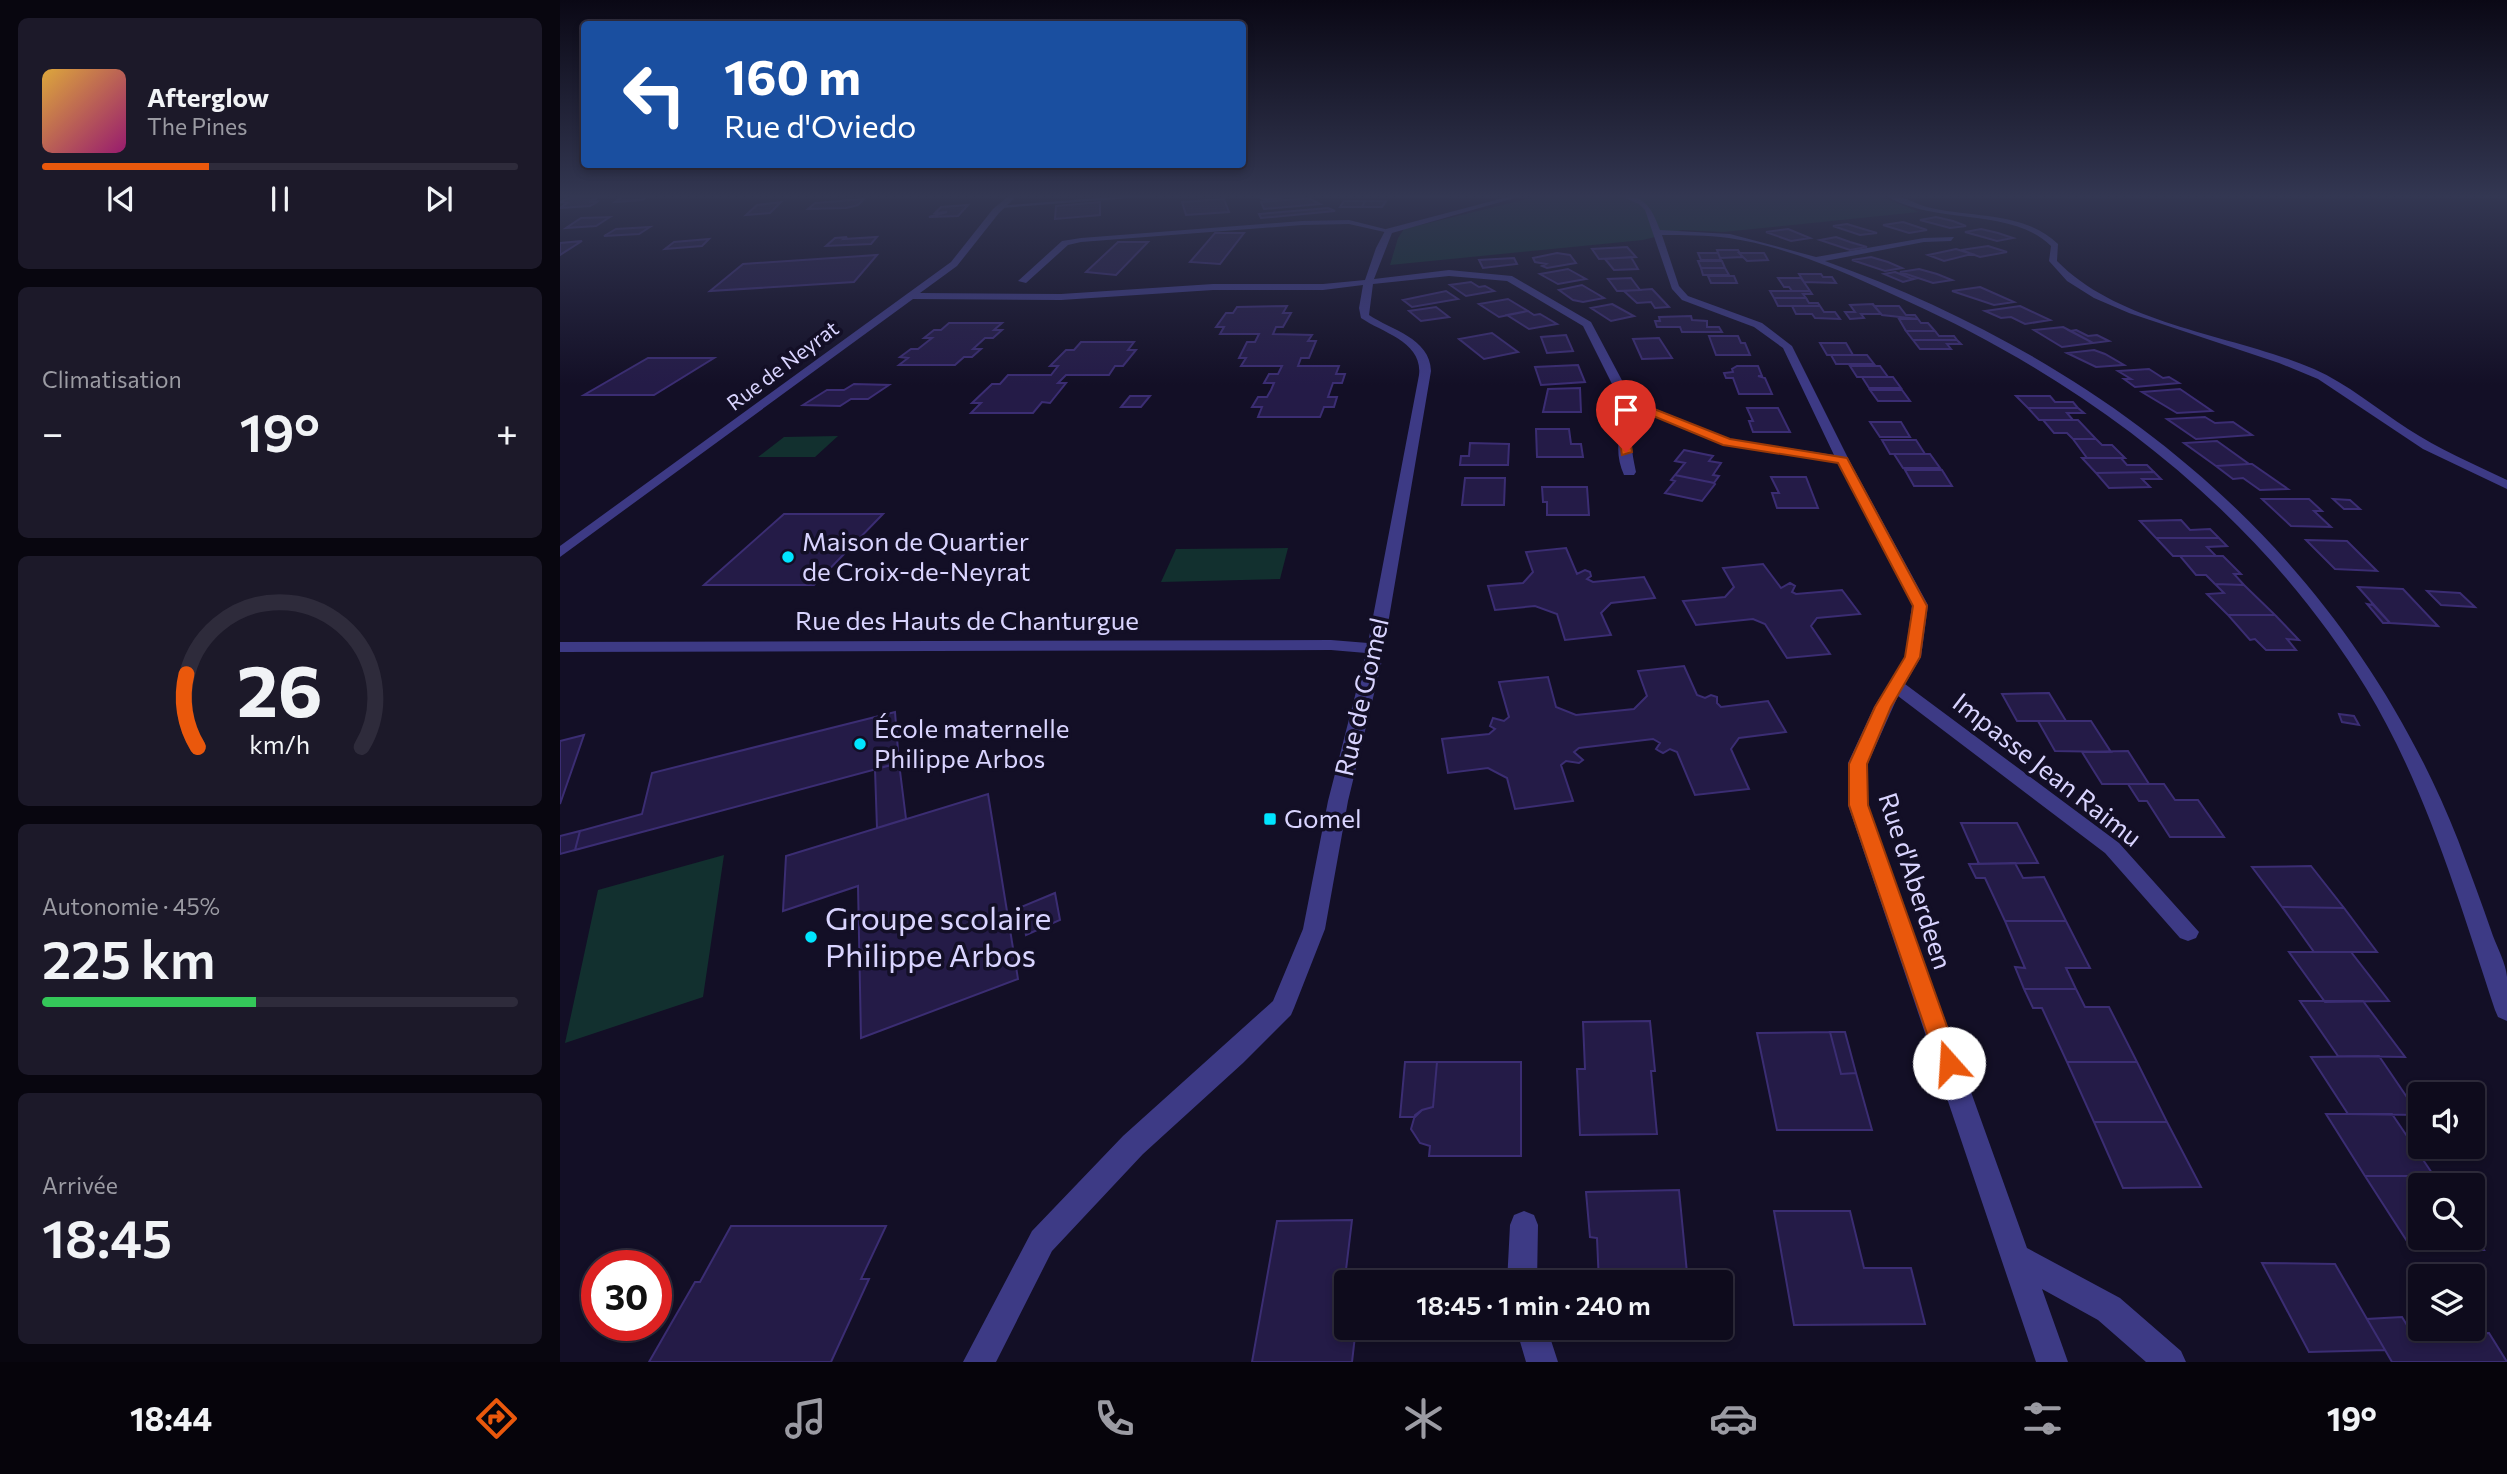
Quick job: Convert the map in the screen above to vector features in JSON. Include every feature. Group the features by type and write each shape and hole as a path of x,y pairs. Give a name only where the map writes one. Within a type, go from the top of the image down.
{"street":[{"name":"Rue de Neyrat","path":"560,553 809,372 958,259"},
{"path":"1023,281 1048,259"},
{"name":"Rue de Gomel","path":"979,1362 1042,1241 1133,1145 1283,1008 1314,929 1338,801 1372,665 1403,505 1425,362 1415,346 1375,326 1364,316 1363,304 1377,259"},
{"name":"Rue d'Aberdeen","path":"1665,259 1675,287 1685,298 1758,324 1787,346 1920,606 1913,657 1858,764 1858,805 2052,1362"},
{"path":"1811,259 1948,315 2058,374 2135,428 2179,463 2281,561 2350,649 2395,724 2438,813 2507,1010"},
{"path":"1816,260 1824,259"},
{"path":"2053,259 2061,273 2086,289 2153,318 2290,364 2333,382 2403,432 2507,485"},
{"path":"910,296 1061,297 1213,287 1323,287 1449,273 1489,275 1519,282 1587,324 1620,388 1644,408 1727,442 1843,460"},
{"path":"1629,472 1623,433 1631,420 1644,408"},
{"name":"Rue des Hauts de Chanturgue","path":"560,647 1331,645 1373,649"},
{"name":"Impasse Jean Raimu","path":"1896,686 2112,848 2188,932"},
{"path":"1522,1270 1524,1225"},
{"path":"2017,1259 2109,1308 2170,1362"},
{"path":"1535,1340 1542,1362"}],"green space":[{"path":"1392,259 1455,259 1390,265"},
{"path":"838,436 815,457 758,457 784,437"},
{"path":"1288,548 1280,579 1161,582 1176,549"},
{"path":"724,855 703,997 565,1043 598,890"}],"building":[{"path":"874,259 854,282 710,291 743,264"},
{"path":"1100,259 1132,259 1116,275 1086,272"},
{"path":"1193,259 1224,259 1220,264 1190,262"},
{"path":"1514,259 1517,264 1483,268 1479,260"},
{"path":"1533,259 1573,259 1576,263 1547,268 1542,266 1546,264 1535,262"},
{"path":"1605,259 1632,259 1638,269 1614,270"},
{"path":"1745,259 1768,260 1747,261"},
{"path":"1876,259 1902,268 1885,271 1852,260"},
{"path":"1698,261 1722,261 1725,268 1701,268"},
{"path":"1701,268 1725,268 1729,275 1703,275"},
{"path":"1568,269 1586,279 1558,284 1540,274"},
{"path":"1919,269 1952,280 1933,283 1900,272"},
{"path":"1895,272 1914,279 1903,282 1884,274"},
{"path":"1799,274 1821,274 1823,277 1832,277 1836,283 1804,282"},
{"path":"1708,276 1734,276 1737,283 1711,283"},
{"path":"1631,278 1640,290 1617,291 1608,279"},
{"path":"1778,278 1801,278 1810,291 1792,291 1789,287 1784,287"},
{"path":"1471,282 1494,291 1466,296 1450,285"},
{"path":"1582,285 1604,298 1583,302 1573,300 1559,290"},
{"path":"1980,287 2014,302 1994,305 1952,291"},
{"path":"1652,289 1669,307 1655,308 1651,302 1637,303 1624,291"},
{"path":"1446,291 1458,299 1412,307 1403,300"},
{"path":"1770,291 1810,291 1812,294 1803,294 1806,298 1774,298"},
{"path":"1774,298 1806,298 1809,303 1818,303 1820,306 1778,306"},
{"path":"1508,299 1528,311 1499,317 1479,304"},
{"path":"1612,304 1634,316 1611,321 1591,308"},
{"path":"1873,304 1881,314 1861,314 1864,318 1850,319 1845,312 1855,312 1850,305"},
{"path":"1287,306 1283,313 1291,313 1283,327 1276,327 1273,334 1312,335 1308,341 1316,341 1309,358 1301,358 1298,366 1339,366 1336,374 1345,374 1342,383 1333,383 1328,397 1337,397 1334,407 1324,407 1320,417 1258,417 1262,407 1252,407 1258,397 1267,397 1274,383 1264,383 1269,374 1278,374 1282,366 1241,366 1246,358 1239,358 1247,342 1255,342 1259,334 1220,334 1224,327 1216,327 1226,313 1233,313 1237,307"},
{"path":"1792,306 1820,306 1824,312 1835,312 1840,319 1796,314"},
{"path":"1874,306 1899,306 1906,315 1915,315 1918,319 1882,315"},
{"path":"2020,306 2050,320 2025,324 2011,317 2001,318 1985,311"},
{"path":"1436,307 1449,317 1421,321 1409,311"},
{"path":"1528,311 1534,315 1540,314 1557,324 1529,329 1507,315"},
{"path":"1691,316 1692,320 1707,321 1707,327 1719,327 1722,332 1682,332 1680,327 1657,327 1655,321 1660,321 1659,317"},
{"path":"1899,319 1918,319 1921,323 1928,323 1935,331 1906,331"},
{"path":"949,323 1002,323 994,330 1002,330 993,338 985,338 973,349 981,349 972,357 964,357 955,365 899,365 908,358 900,357 911,349 918,349 932,338 924,338"},
{"path":"2063,327 2093,343 2062,347 2034,330"},
{"path":"2076,330 2109,341 2093,343 2070,331"},
{"path":"1906,331 1935,331 1939,336 1954,336 1957,340 1913,340"},
{"path":"1492,333 1518,352 1484,359 1459,339"},
{"path":"1566,335 1573,351 1547,353 1541,337"},
{"path":"1709,336 1738,336 1741,343 1745,343 1750,355 1716,355"},
{"path":"1659,338 1672,358 1642,359 1633,339"},
{"path":"1913,340 1957,340 1961,344 1947,344 1951,349 1920,349"},
{"path":"1081,342 1134,342 1128,350 1136,350 1123,366 1115,366 1109,375 1066,375 1058,383 1066,383 1050,403 1042,402 1033,413 971,413 981,403 972,403 992,384 1000,384 1008,375 1051,375 1058,366 1050,366 1066,350 1074,350"},
{"path":"1820,343 1846,343 1853,355 1827,355"},
{"path":"2094,350 2124,365 2096,367 2067,353"},
{"path":"1831,355 1867,355 1874,364 1836,364"},
{"path":"648,358 714,358 654,395 584,395"},
{"path":"1578,365 1585,382 1541,385 1535,367"},
{"path":"1737,366 1758,366 1762,376 1758,376 1765,378 1772,394 1739,394 1733,378 1726,378 1724,373 1733,372 1732,369"},
{"path":"1850,366 1880,366 1888,377 1857,377"},
{"path":"2149,369 2163,378 2169,377 2179,383 2135,387 2124,379 2131,379 2118,371"},
{"path":"1862,377 1893,377 1901,388 1869,388"},
{"path":"854,384 889,385 868,399 851,399 840,406 803,405 827,390 844,390"},
{"path":"1580,388 1581,412 1543,412 1548,389"},
{"path":"2180,389 2212,411 2177,413 2142,392"},
{"path":"1870,390 1902,390 1910,401 1878,401"},
{"path":"1130,396 1150,396 1141,407 1121,407"},
{"path":"2016,396 2050,396 2055,402 2073,402 2078,408 2028,408"},
{"path":"1747,408 1778,408 1790,432 1753,432 1749,421 1753,421"},
{"path":"2028,408 2078,408 2084,413 2067,413 2073,420 2039,420"},
{"path":"2205,417 2215,423 2233,422 2252,435 2196,439 2167,419"},
{"path":"2043,420 2078,420 2096,439 2073,439 2067,433 2054,433"},
{"path":"1870,422 1901,422 1910,437 1880,437"},
{"path":"1536,429 1569,429 1571,444 1581,444 1583,457 1537,457"},
{"path":"2073,439 2096,439 2102,445 2112,445 2125,458 2087,458"},
{"path":"1882,440 1916,440 1925,454 1890,454"},
{"path":"2217,441 2249,464 2216,466 2184,443"},
{"path":"1470,443 1509,444 1508,465 1460,465 1461,456 1469,456"},
{"path":"1684,450 1713,456 1709,461 1721,463 1713,475 1719,476 1714,483 1675,475 1685,463 1675,461"},
{"path":"1894,454 1930,454 1940,468 1903,468"},
{"path":"2082,458 2121,458 2127,465 2147,465 2154,472 2096,473"},
{"path":"2252,464 2288,489 2260,490 2243,478 2233,479 2216,466"},
{"path":"1905,470 1942,470 1952,486 1914,486"},
{"path":"2154,472 2161,479 2142,479 2150,487 2109,488 2096,473"},
{"path":"1675,475 1715,484 1702,501 1665,493 1675,481 1671,480"},
{"path":"1771,477 1806,477 1818,508 1777,508 1772,493 1779,493"},
{"path":"1465,478 1505,478 1504,505 1462,505"},
{"path":"1542,487 1587,487 1589,515 1547,515 1547,502 1543,502"},
{"path":"2262,499 2309,499 2322,511 2314,511 2331,527 2291,526"},
{"path":"2333,499 2350,500 2360,509 2344,509"},
{"name":"Maison de Quartier de Croix-de-Neyrat","path":"784,514 883,514 814,585 704,585"},
{"path":"2181,520 2190,530 2210,529 2219,538 2156,538 2140,521"},
{"path":"2156,538 2219,538 2227,546 2207,547 2216,556 2173,556"},
{"path":"2306,540 2347,541 2377,571 2335,569"},
{"path":"1566,548 1577,574 1585,570 1590,572 1591,576 1587,579 1593,582 1644,577 1655,598 1611,603 1601,613 1611,635 1565,640 1557,614 1535,606 1495,610 1488,586 1523,583 1533,572 1526,552"},
{"path":"2180,556 2223,556 2241,574 2234,574 2244,585 2215,584 2206,575 2196,575"},
{"path":"1763,564 1781,588 1790,583 1795,586 1792,592 1796,594 1842,590 1860,614 1817,618 1811,626 1830,654 1787,658 1765,624 1753,619 1696,625 1683,601 1725,597 1734,587 1723,568"},
{"path":"2215,584 2244,585 2275,615 2228,615 2207,594 2224,593"},
{"path":"2358,587 2403,589 2438,626 2390,623"},
{"path":"2427,591 2460,593 2475,607 2441,605"},
{"path":"2367,604 2373,605 2390,623 2383,623"},
{"path":"2228,615 2275,615 2299,640 2287,639 2296,650 2266,650 2255,639 2250,640"},
{"path":"1684,666 1697,695 1705,698 1711,695 1717,697 1717,703 1721,707 1768,701 1786,732 1739,738 1731,749 1749,789 1695,795 1677,752 1670,749 1663,753 1659,751 1656,749 1660,743 1653,739 1579,748 1574,752 1583,760 1579,763 1566,761 1561,765 1573,801 1515,809 1507,778 1488,768 1448,773 1442,739 1489,734 1495,729 1490,726 1493,718 1504,721 1509,717 1499,682 1548,677 1556,707 1576,715 1634,709 1647,696 1638,671"},
{"path":"2049,693 2066,721 2017,721 2002,694"},
{"path":"895,712 899,763 575,850 580,831 642,814 652,773"},
{"path":"2339,714 2354,716 2359,725 2342,722"},
{"path":"2038,721 2091,721 2111,752 2055,751"},
{"path":"584,735 560,804 560,741"},
{"path":"2128,751 2149,784 2102,784 2082,752"},
{"path":"899,763 906,819 877,828 875,769"},
{"path":"2128,784 2164,784 2175,800 2198,800 2224,837 2170,837 2147,801 2139,801"},
{"path":"988,794 1018,979 861,1038 858,886 783,911 786,856"},
{"path":"1961,823 2017,823 2038,863 1979,864"},
{"path":"580,831 575,850 560,854 560,836"},
{"path":"2015,863 2023,878 2044,877 2066,921 2005,921 1985,878 1976,878 1969,864"},
{"path":"2311,866 2344,908 2282,907 2252,867"},
{"path":"1055,893 1060,920 1026,935 1021,907"},
{"path":"2282,907 2344,908 2377,952 2314,952"},
{"path":"2005,921 2066,921 2090,968 2066,968 2076,989 2024,989 2015,967 2025,968"},
{"path":"2289,952 2351,952 2389,1001 2325,1002"},
{"path":"2024,989 2076,989 2085,1007 2109,1007 2137,1062 2067,1062 2042,1008 2033,1008"},
{"path":"2300,1001 2363,1001 2405,1057 2338,1056"},
{"path":"1650,1021 1657,1134 1580,1135 1577,1069 1585,1069 1583,1022"},
{"path":"1830,1032 1841,1074 1856,1073 1872,1130 1777,1130 1757,1033"},
{"path":"1830,1032 1845,1032 1856,1073 1841,1074"},
{"path":"2379,1056 2408,1099 2408,1115 2348,1114 2311,1057"},
{"path":"1405,1062 1437,1062 1433,1107 1422,1110 1415,1117 1400,1117"},
{"path":"1437,1062 1521,1062 1521,1156 1429,1156 1430,1146 1420,1143 1411,1129 1415,1115 1433,1107"},
{"path":"2067,1062 2137,1062 2167,1122 2094,1122"},
{"path":"2326,1114 2392,1114 2408,1138 2408,1159 2422,1159 2432,1173 2365,1176"},
{"path":"2094,1122 2167,1122 2201,1187 2123,1188"},
{"path":"2365,1176 2408,1176 2408,1243"},
{"path":"1679,1190 1687,1270 1598,1270 1597,1238 1590,1237 1586,1192"},
{"path":"1774,1211 1850,1211 1864,1268 1911,1268 1925,1324 1794,1325"},
{"path":"1352,1220 1346,1270 1334,1270 1334,1340 1355,1340 1352,1362 1252,1362 1277,1221"},
{"path":"731,1226 886,1226 861,1279 869,1279 831,1362 649,1362 661,1341 672,1341 672,1322 695,1282 700,1282"},
{"path":"2262,1263 2335,1264 2385,1350 2309,1352"},
{"path":"2402,1317 2408,1327 2408,1341 2485,1341 2485,1333 2489,1333 2507,1362 2392,1362 2367,1319"}],"place":[{"name":"Maison de Quartier de Croix-de-Neyrat","path":"788,557"},
{"name":"École maternelle Philippe Arbos","path":"860,744"},
{"name":"Gomel","path":"1270,819"},
{"name":"Groupe scolaire Philippe Arbos","path":"811,937"}],"route":[{"path":"1626,452 1623,433 1631,420 1644,408 1727,442 1783,453 1843,460 1908,582 1920,606 1913,657 1883,707 1858,764 1858,805 1949,1063"}]}
